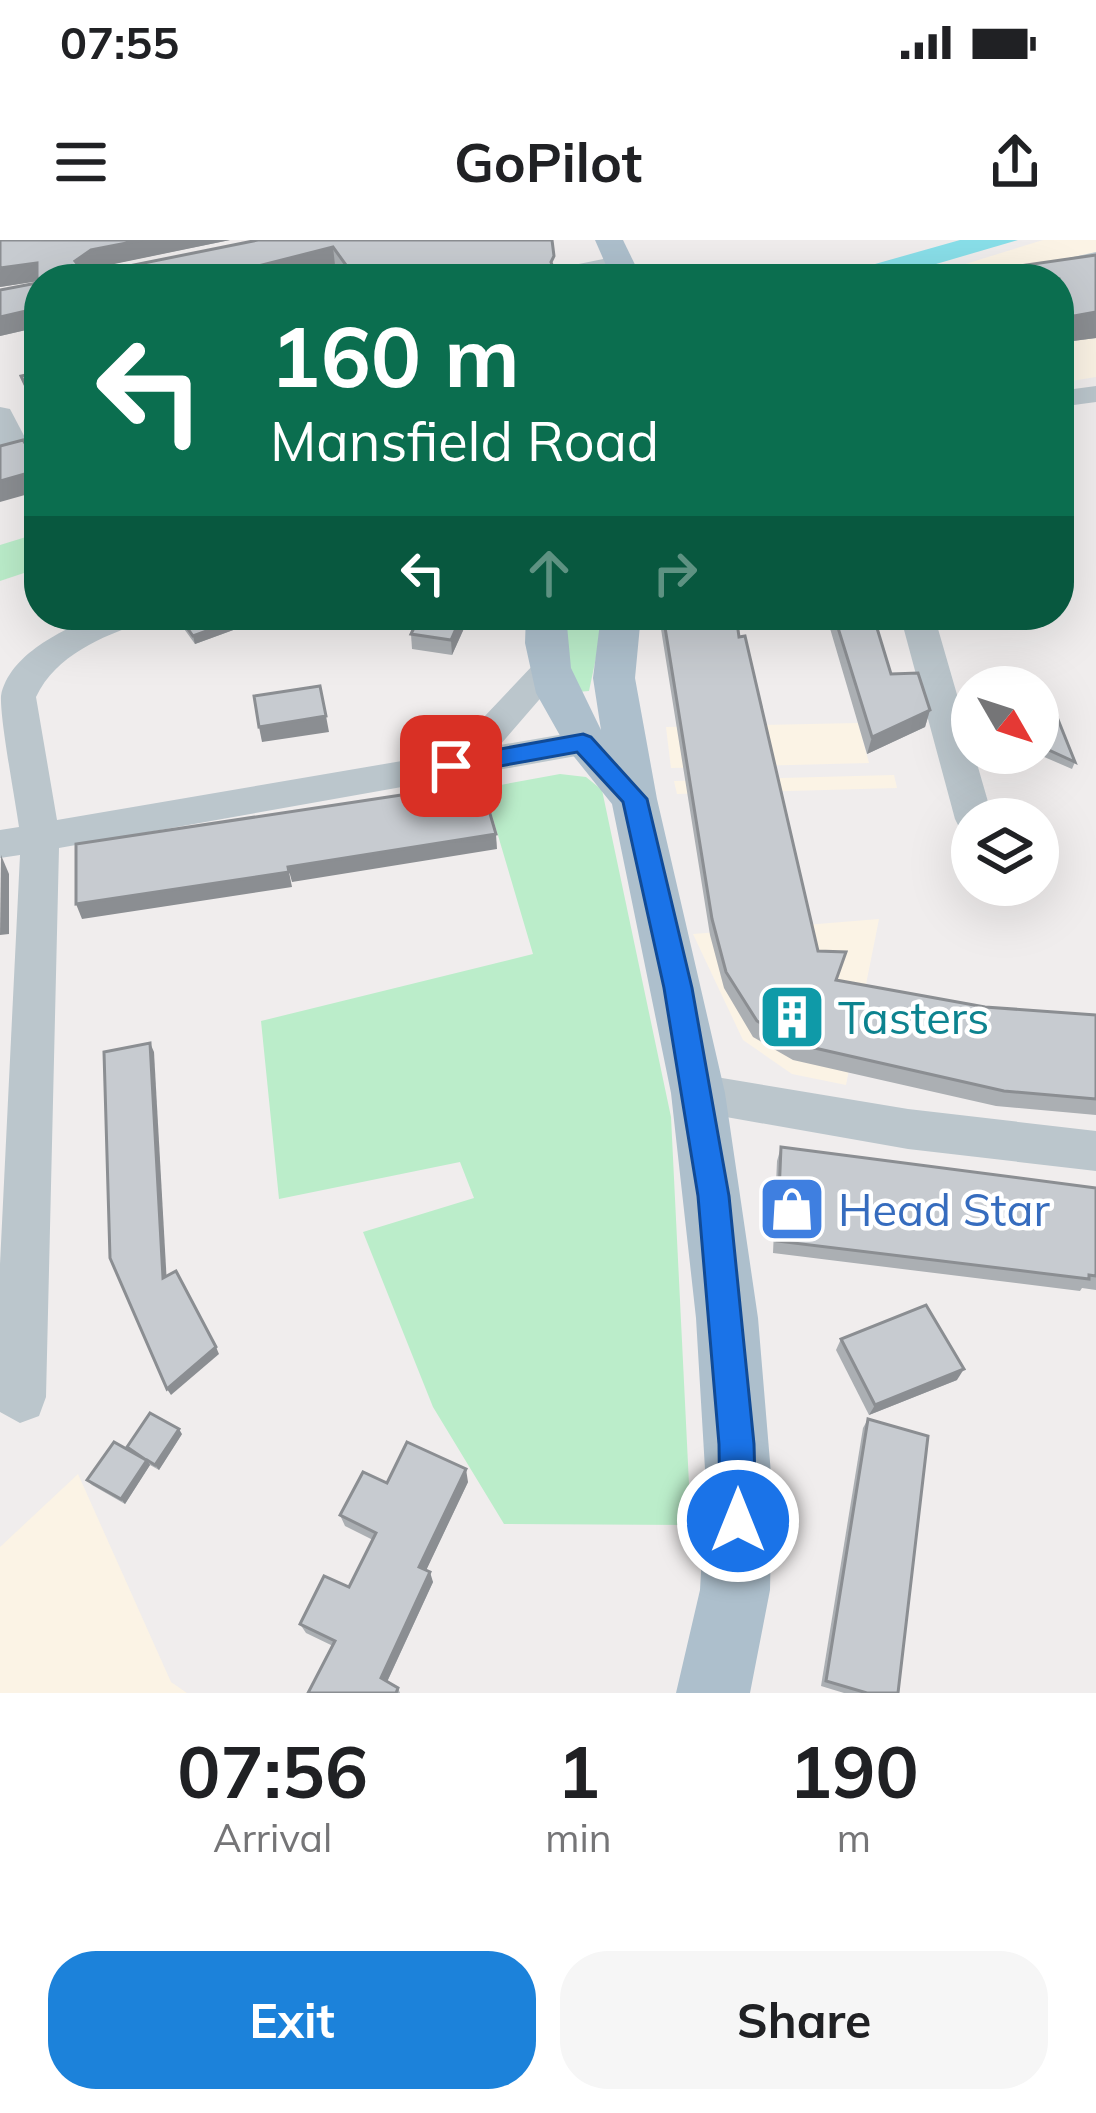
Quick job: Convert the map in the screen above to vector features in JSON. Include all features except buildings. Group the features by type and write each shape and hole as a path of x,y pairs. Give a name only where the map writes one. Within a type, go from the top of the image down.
{"main road":[{"path":"544,630 547,671 583,742 634,799"},
{"path":"619,630 614,679 634,799 698,1093 725,1298 739,1486 735,1590 713,1693"},
{"path":"583,742 614,679"}],"street":[{"path":"0,415 16,449 0,453"},
{"path":"20,1397 18,697 25,678 47,657 123,630"},
{"path":"921,630 968,798"},
{"path":"386,778 478,746 547,671"},
{"path":"20,840 583,742"},
{"path":"698,1093 908,1129 1096,1151"}],"shaded area":[{"path":"1043,240 1096,240 1096,377 1074,381 1074,264 965,264"},
{"path":"858,723 869,763 671,768 666,727"},
{"path":"894,775 897,788 677,794 674,781"},
{"path":"879,919 846,1085 792,1074 743,1040 693,934"},
{"path":"78,1474 171,1682 187,1693 0,1693 0,1547"}],"green space":[{"path":"24,538 24,573 0,581 0,545"},
{"path":"561,630 602,630 589,691 577,692 559,650"},
{"path":"560,774 586,777 602,790 671,1117 691,1525 504,1524 433,1407 363,1232 474,1198 460,1162 279,1199 261,1021 533,954 484,788"}],"water":[{"path":"960,240 1018,240 936,264 875,264"}],"place":[{"name":"Tasters","path":"792,1017"},
{"name":"Head Star","path":"792,1209"}],"route":[{"path":"451,766 583,742 634,799 678,988 714,1196 727,1318 738,1521"}]}
